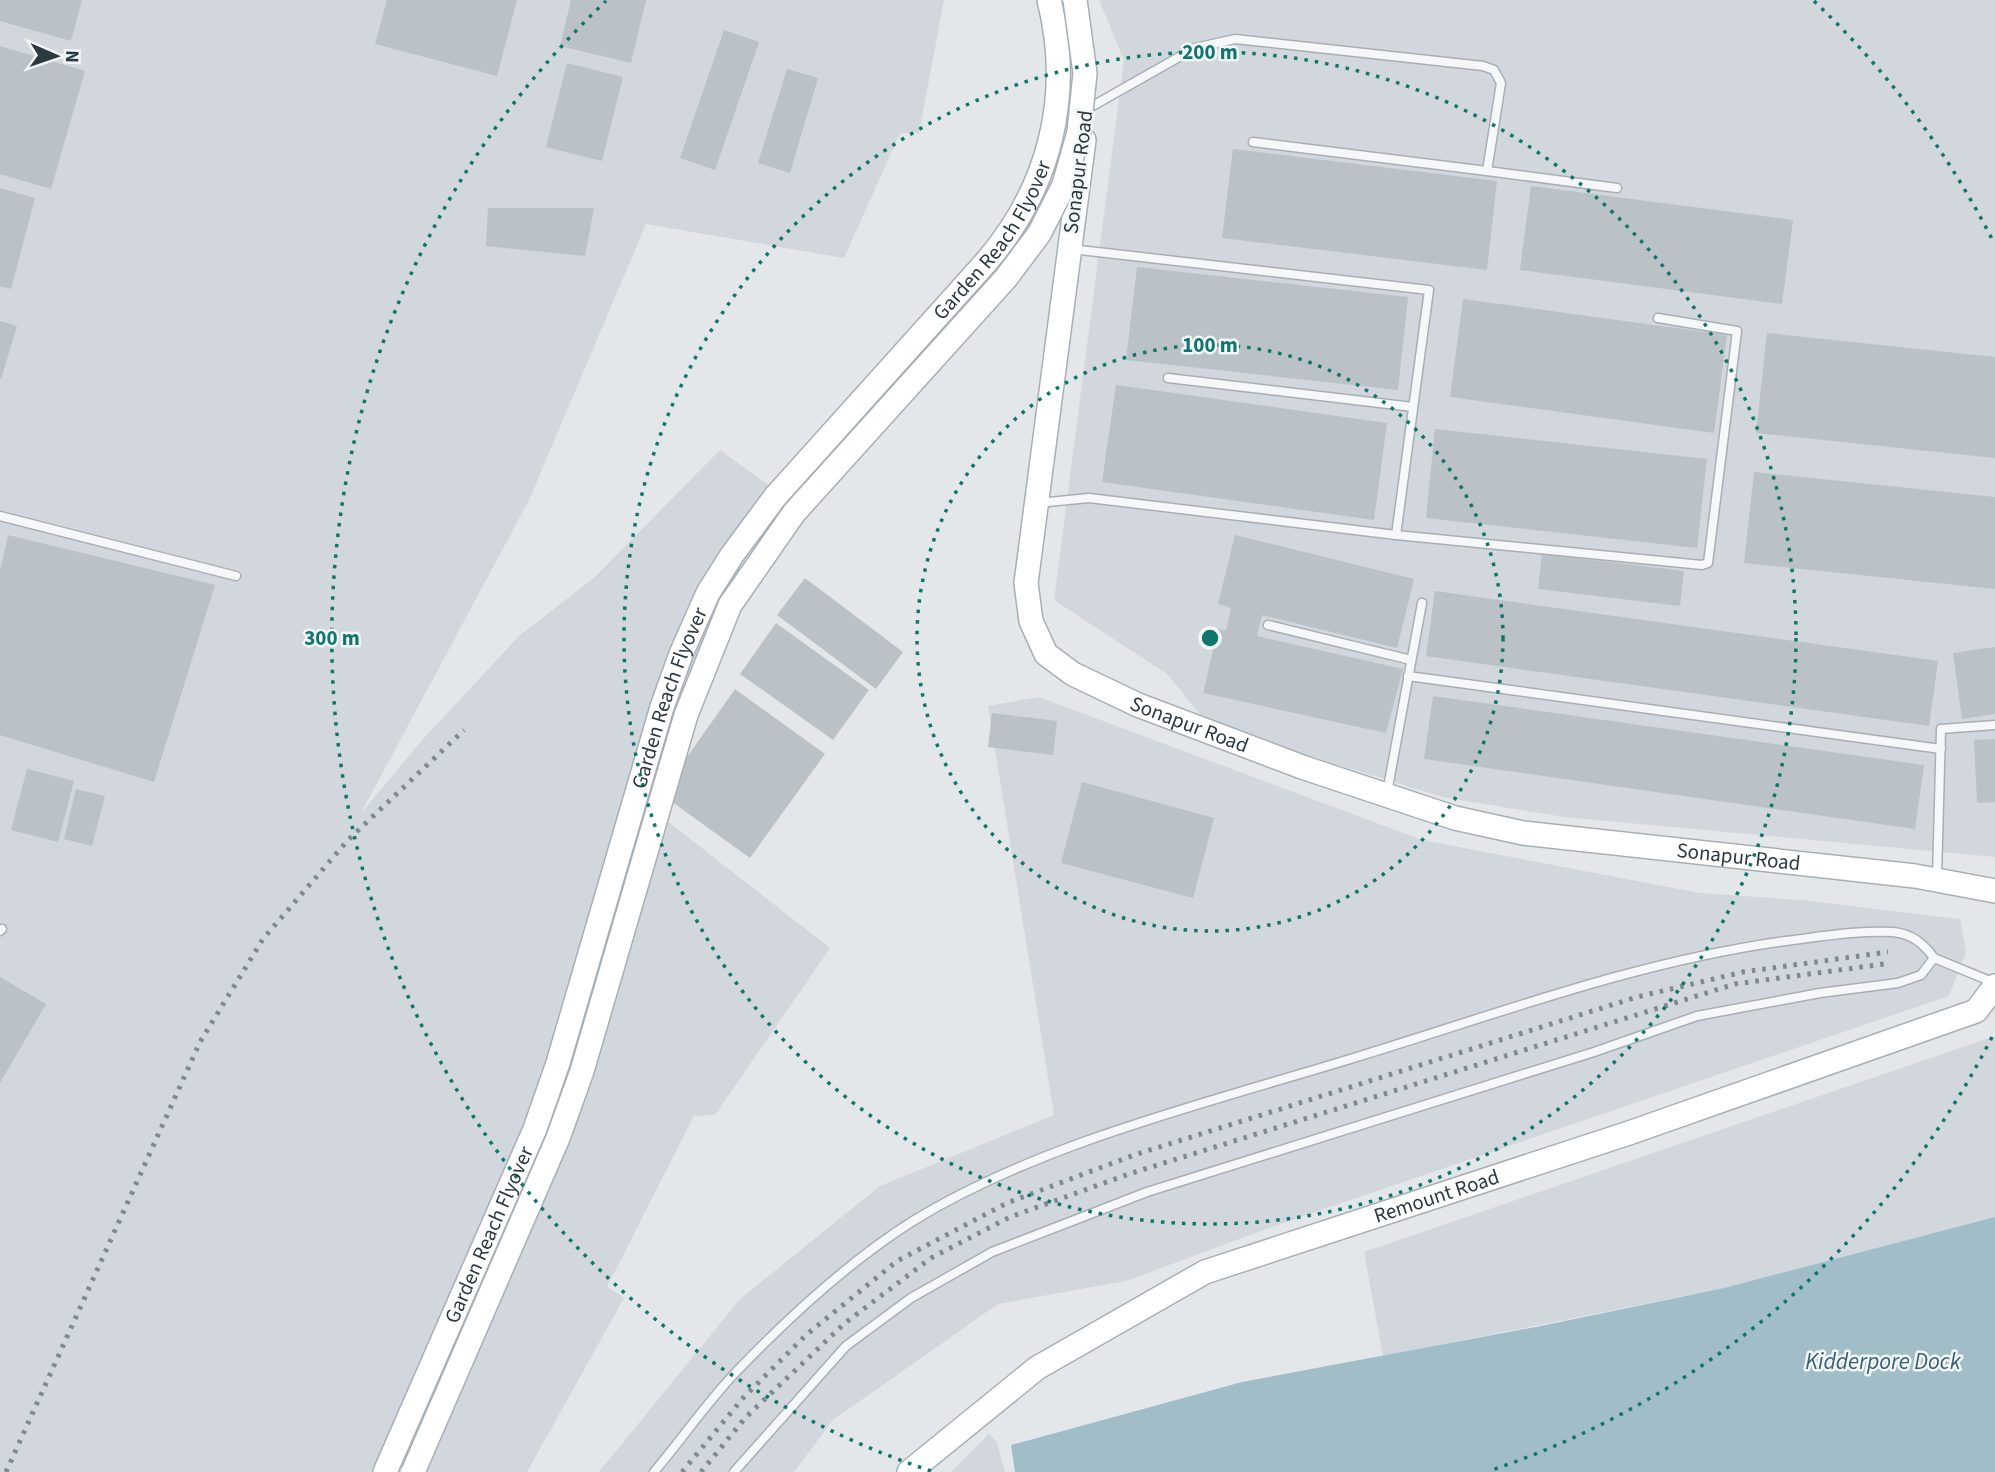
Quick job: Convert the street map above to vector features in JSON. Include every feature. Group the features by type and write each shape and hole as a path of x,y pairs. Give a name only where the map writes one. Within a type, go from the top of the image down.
{"main road":[{"name":"Garden Reach Flyover","path":"385,1472 535,1129 558,1063 662,707 681,654 708,593 775,497 987,261 1018,221 1048,152 1058,100 1058,46 1049,0"},
{"name":"Sonapur Road","path":"1066,0 1081,50 1089,108 1068,249 1026,583 1031,621 1046,654 1073,674 1138,705 1455,818 1523,833 1937,880 1995,891"},
{"name":"Garden Reach Flyover","path":"412,1472 558,1138 582,1071 687,715 730,606 794,513 1006,278 1039,234 1064,185 1080,122 1085,73 1075,0"},
{"name":"Remount Road","path":"909,1472 1037,1368 1205,1272 1642,1129 1976,1011 1995,985"}],"lane":[{"path":"1089,108 1195,48 1235,39 1483,66 1494,70 1501,83 1487,171"},
{"path":"1252,142 1616,188"},
{"path":"1068,249 1429,290 1396,535"},
{"path":"1035,503 1089,498 1396,535 1702,565 1708,563 1737,331 1658,318"},
{"path":"1168,378 1413,408"},
{"path":"0,516 236,576"},
{"path":"1386,795 1422,603"},
{"path":"1268,625 1411,660"},
{"path":"1408,676 1941,749"},
{"path":"1937,880 1941,729 1995,725"},
{"path":"654,1472 734,1373 803,1307 870,1251 914,1220 990,1181 1075,1145 1597,982 1714,951 1819,937 1895,932 1922,941 1934,958 1995,985"},
{"path":"734,1472 846,1346 911,1297 992,1252 1147,1192 1594,1052 1697,1016 1820,993 1898,983 1921,975 1934,958"}],"shaded area":[{"path":"0,0 944,0 919,133 900,133 844,258 646,224 529,500 361,813 424,738 519,636 595,577 720,450 774,489 699,664 648,806 830,948 715,1115 694,1116 607,1287 624,1298 527,1472 0,1472"},
{"path":"1099,0 1995,0 1995,857 1564,817 1442,797 1208,724 1167,674 1054,600 1124,60"},
{"path":"1039,697 1422,840 1700,893 1801,900 1960,919 1966,952 1949,996 1283,1223 1126,1281 998,1304 833,1420 794,1472 599,1472 740,1299 880,1186 1054,1115 988,706"},
{"path":"1995,1036 1995,1217 1724,1288 1383,1356 1364,1252"},
{"path":"989,1434 997,1443 1005,1472 951,1472"}],"water":[{"name":"Kidderpore Dock","path":"1995,1217 1995,1472 1015,1472 1011,1445 1242,1382 1541,1326 1724,1288"}],"building":[{"path":"0,0 82,0 71,41 0,21"},
{"path":"387,0 517,0 497,76 375,44"},
{"path":"571,0 646,0 631,63 560,46"},
{"path":"724,30 759,42 715,170 680,158"},
{"path":"0,46 85,71 51,189 0,174"},
{"path":"567,63 623,77 602,161 546,147"},
{"path":"787,69 818,78 790,173 758,163"},
{"path":"1233,149 1497,181 1487,270 1222,238"},
{"path":"1531,186 1793,220 1782,304 1520,270"},
{"path":"0,188 35,198 11,289 0,286"},
{"path":"488,208 594,208 585,256 486,246"},
{"path":"1137,267 1408,297 1398,390 1126,360"},
{"path":"1463,299 1727,335 1714,433 1450,397"},
{"path":"0,321 17,326 1,379 0,379"},
{"path":"1767,333 1995,357 1995,458 1756,433"},
{"path":"1116,385 1387,423 1374,520 1102,482"},
{"path":"1435,429 1707,459 1697,548 1426,518"},
{"path":"1754,472 1995,497 1995,589 1744,563"},
{"path":"8,535 215,585 154,782 0,735 0,571"},
{"path":"1235,535 1414,579 1397,648 1262,615 1257,636 1403,669 1386,733 1203,693 1218,629 1226,631 1231,608 1218,604"},
{"path":"1542,554 1684,571 1680,606 1538,589"},
{"path":"805,578 903,652 876,689 777,615"},
{"path":"1435,591 1938,661 1929,726 1426,656"},
{"path":"776,623 869,690 833,740 740,674"},
{"path":"1995,647 1995,714 1962,719 1953,653"},
{"path":"735,689 825,754 750,858 661,794"},
{"path":"1433,696 1924,765 1915,829 1424,759"},
{"path":"992,713 1057,721 1053,755 988,747"},
{"path":"1995,739 1995,802 1977,803 1974,740"},
{"path":"27,769 74,781 58,842 11,830"},
{"path":"1082,782 1214,818 1193,898 1061,863"},
{"path":"76,789 105,796 92,846 64,839"},
{"path":"0,977 46,1004 0,1083"}],"railway":[{"path":"6,1472 200,1042 263,939 348,840 464,730"},
{"path":"682,1472 743,1398 806,1335 897,1261 1007,1203 1134,1155 1637,997 1743,972 1888,952"},
{"path":"701,1472 746,1417 845,1323 931,1258 1010,1217 1129,1174 1735,984 1884,964"}]}
